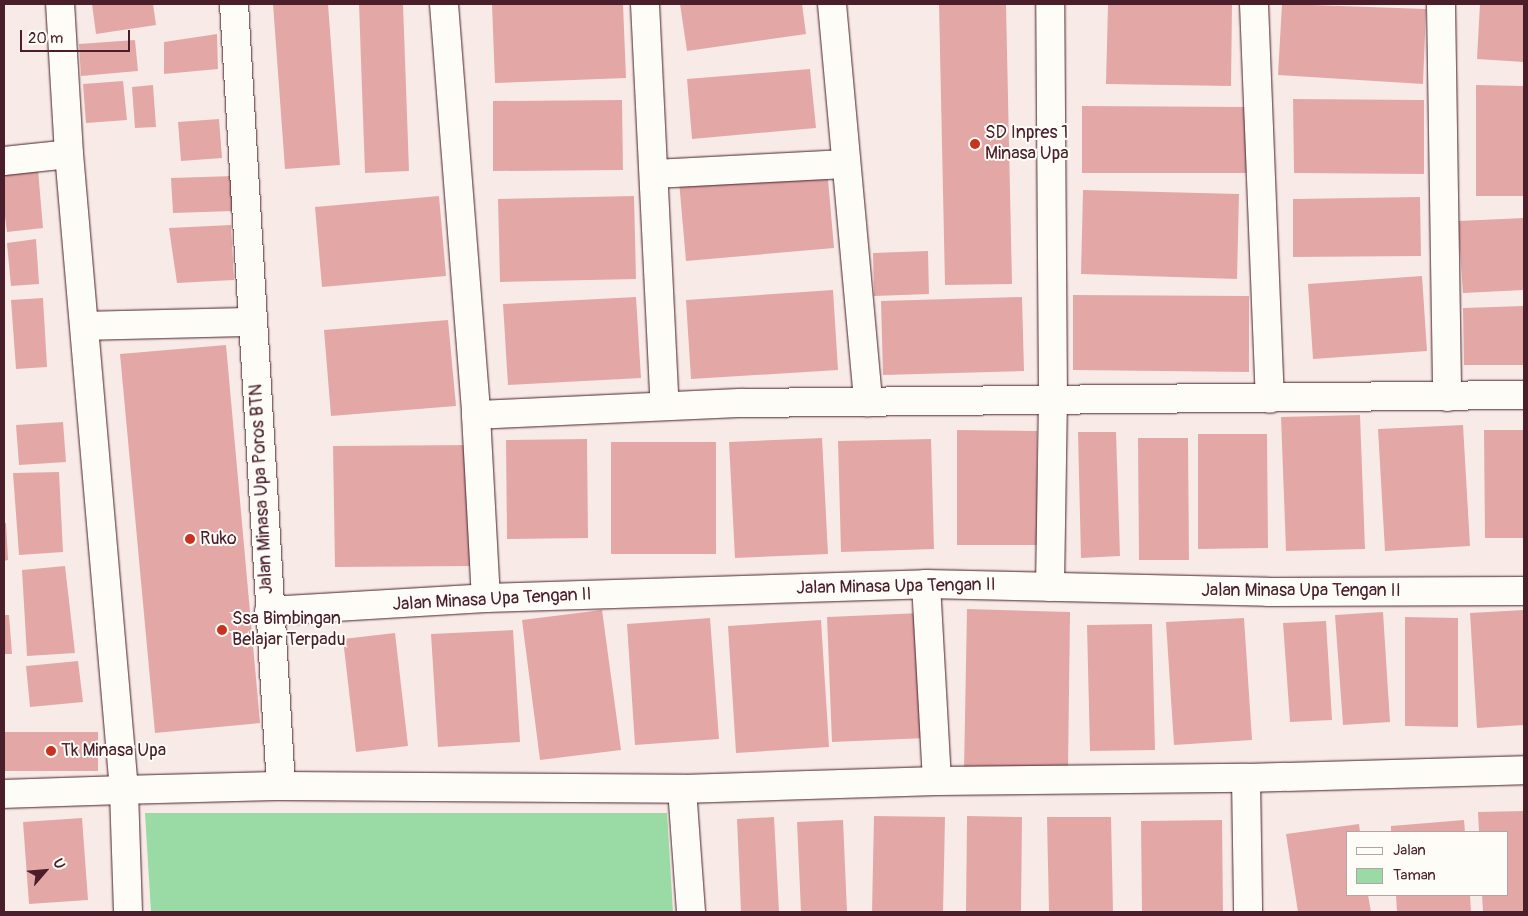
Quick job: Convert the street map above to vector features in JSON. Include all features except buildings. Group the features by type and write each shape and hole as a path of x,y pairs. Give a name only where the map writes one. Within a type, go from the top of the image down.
{"street":[{"path":"60,4 69,154 124,790 128,912"},
{"name":"Jalan Minasa Upa Poros BTN","path":"234,4 280,786"},
{"path":"444,4 476,415 486,598"},
{"path":"645,4 665,406"},
{"path":"832,4 868,402"},
{"path":"1050,4 1053,400 1050,587"},
{"path":"1254,4 1270,399"},
{"path":"1441,4 1447,397"},
{"path":"4,161 69,154"},
{"path":"654,174 846,164"},
{"path":"85,326 253,322"},
{"path":"476,415 665,406 868,402 1524,395"},
{"path":"926,584 937,781"},
{"name":"Jalan Minasa Upa Tengan II","path":"269,611 486,598 926,584 1268,592 1524,591"},
{"path":"4,794 280,786 682,789 937,781 1246,778 1524,770"},
{"path":"1246,778 1248,912"},
{"path":"682,789 691,912"}],"green space":[{"path":"145,813 667,813 673,912 151,912"}],"place":[{"name":"SD Inpres 1 Minasa Upa","path":"975,144"},
{"name":"Ruko","path":"190,539"},
{"name":"Ssa Bimbingan Belajar Terpadu","path":"222,630"},
{"name":"Tk Minasa Upa","path":"51,751"}]}
